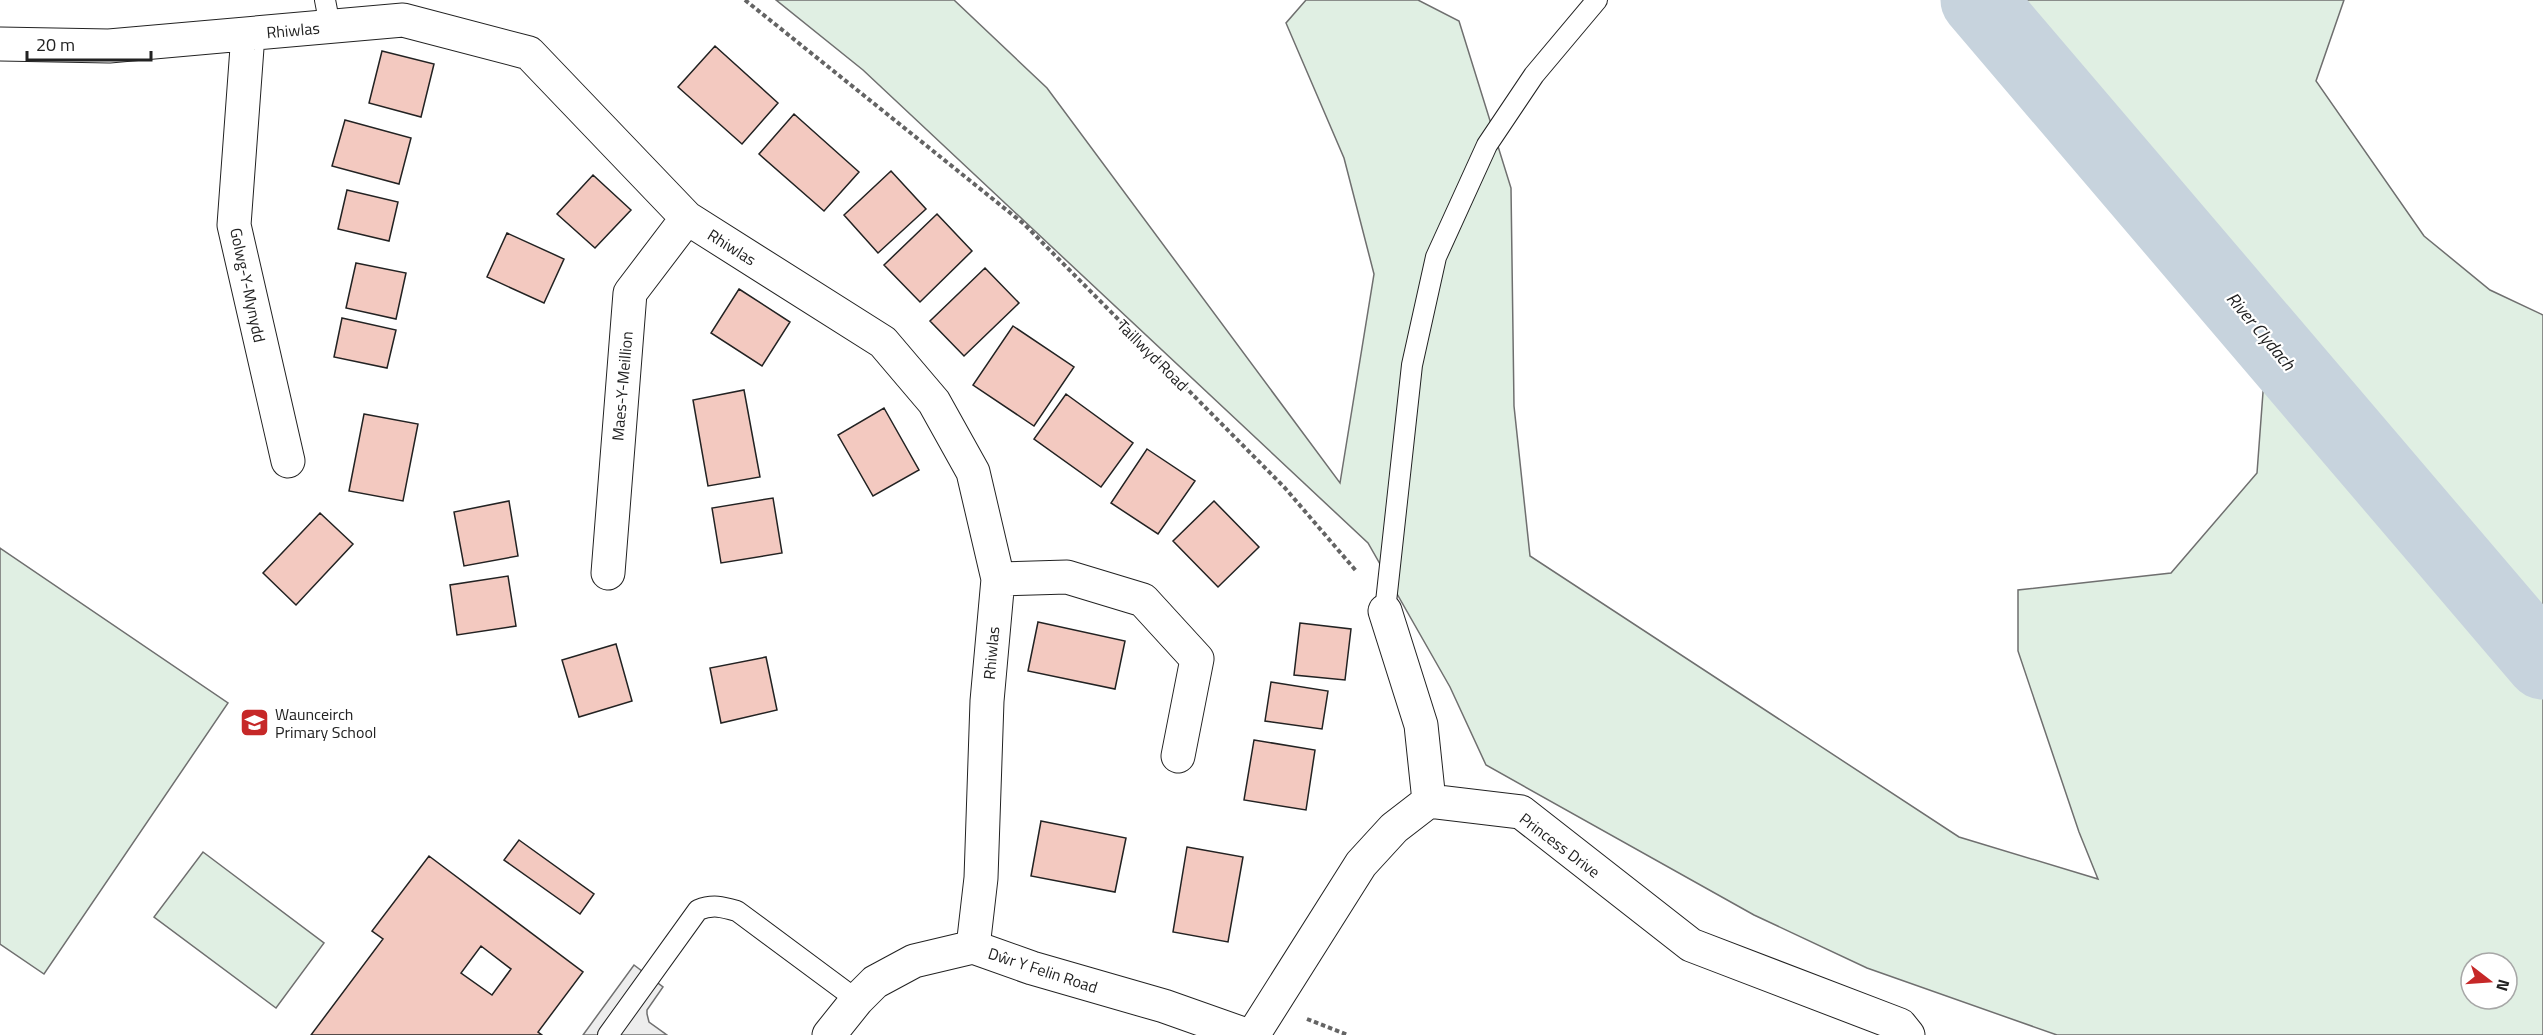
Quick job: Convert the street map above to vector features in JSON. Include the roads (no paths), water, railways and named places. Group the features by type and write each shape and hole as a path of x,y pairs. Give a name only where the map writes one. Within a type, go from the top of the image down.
{"street":[{"name":"Rhiwlas","path":"0,44 109,46 248,34 327,13 403,20 529,53 687,218 883,342 934,402 973,472 998,579 987,701 981,878 973,947"},
{"name":"Golwg-Y-Mynydd","path":"248,34 234,225 288,461"},
{"name":"Maes-Y-Meillion","path":"608,573 630,293 687,218"},
{"path":"998,579 1067,577 1143,600 1197,659 1178,756"},
{"path":"1253,1035 1361,864 1394,828 1430,801 1421,725 1385,611"},
{"name":"Princess Drive","path":"1430,801 1521,812 1691,945 1900,1025 1908,1035"},
{"name":"Dŵr Y Felin Road","path":"829,1035 875,982 914,961 973,947 1032,968 1164,1006 1246,1035"}],"lane":[{"path":"1385,611 1412,365 1436,257 1487,145 1534,75 1597,0"},
{"path":"608,1035 698,910 709,906 722,906 737,911 857,1000"}],"waterway":[{"name":"River Clydach","path":"1978,0 2543,662"}],"place":[{"name":"Waunceirch Primary School","path":"254,723"}]}
